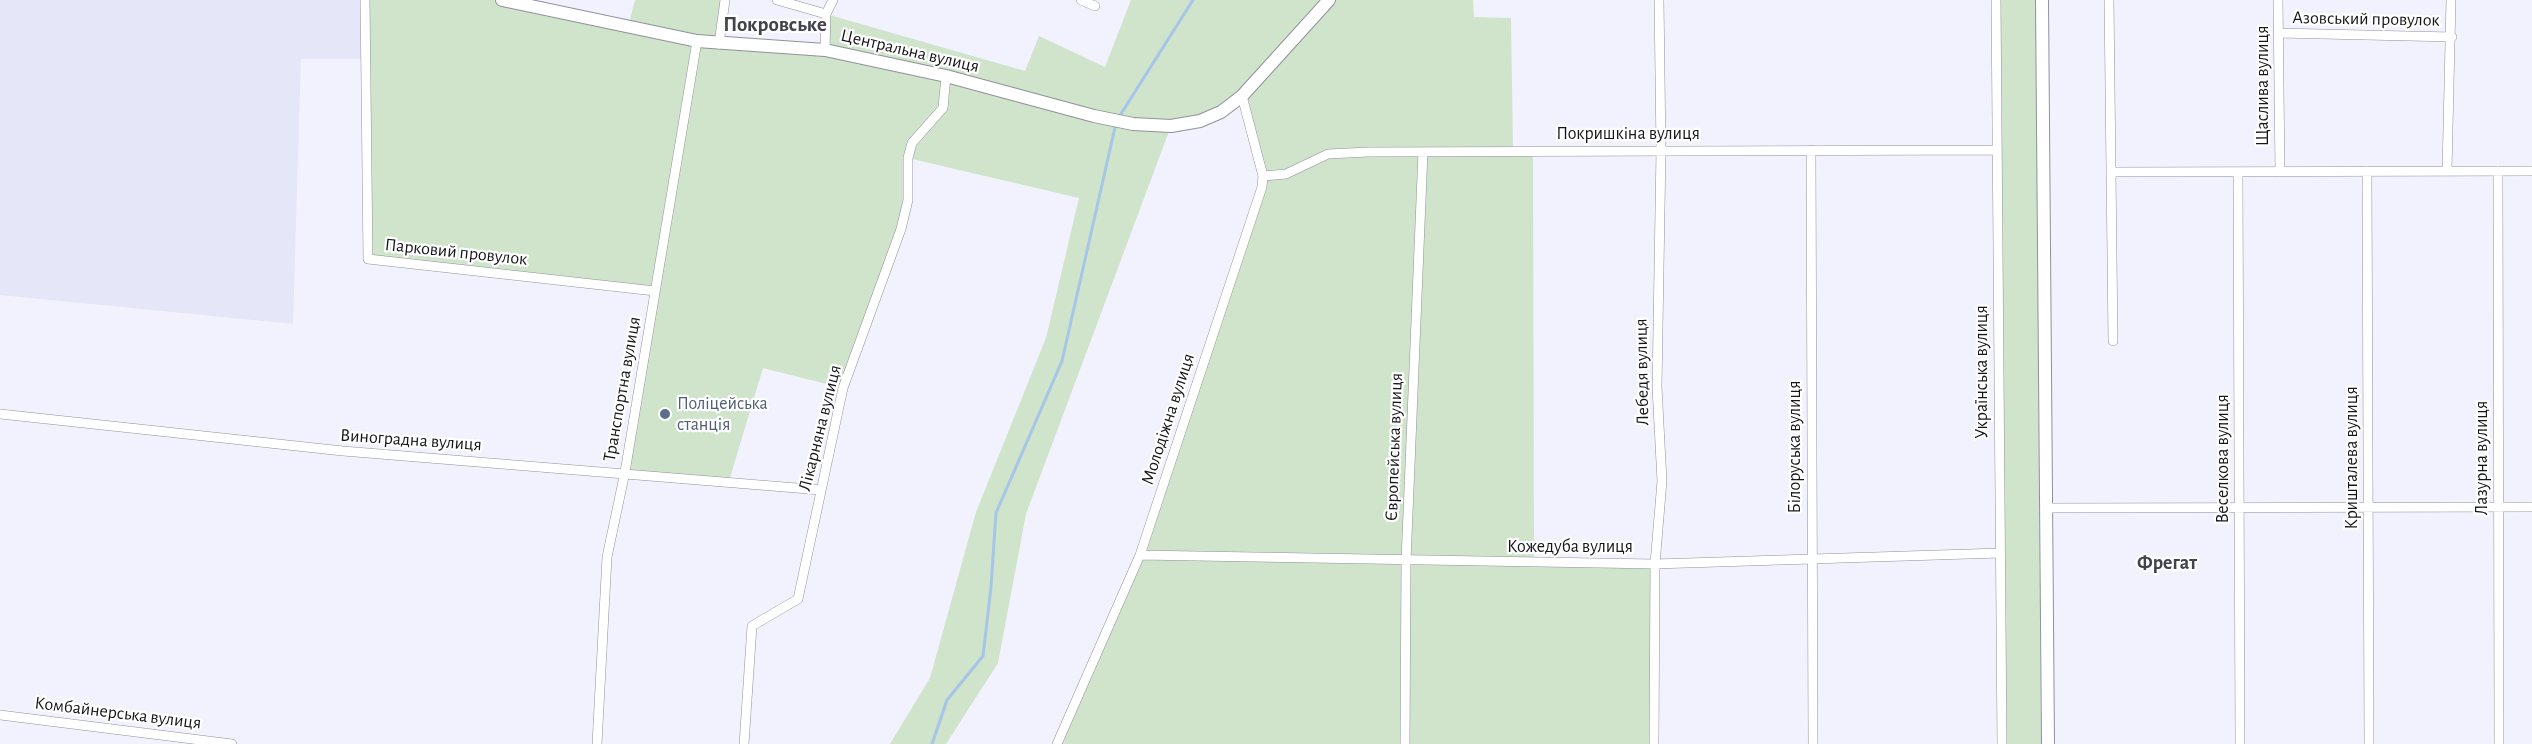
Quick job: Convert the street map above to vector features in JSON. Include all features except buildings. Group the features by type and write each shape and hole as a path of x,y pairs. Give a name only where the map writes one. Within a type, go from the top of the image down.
{"street":[{"name":"Парковий провулок","path":"365,0 368,259 655,291"},
{"name":"Центральна вулиця","path":"502,0 697,41 825,50 946,76 1094,116 1133,124 1171,126 1200,121 1221,112 1242,96 1329,0"},
{"path":"719,44 725,0"},
{"path":"777,0 826,14"},
{"path":"825,50 826,14 833,0"},
{"path":"1081,0 1095,6"},
{"name":"Лебедя вулиця","path":"1654,744 1655,564 1662,481 1657,387 1661,150 1659,0"},
{"name":"Українська вулиця","path":"1996,0 2002,744"},
{"path":"2042,0 2048,744"},
{"path":"2109,0 2114,341"},
{"name":"Щаслива вулиця","path":"2278,0 2280,172"},
{"path":"2447,171 2452,37 2451,0"},
{"name":"Азовський провулок","path":"2279,33 2452,37"},
{"name":"Транспортна вулиця","path":"597,744 607,557 625,472 697,41"},
{"name":"Лікарняна вулиця","path":"744,744 752,626 798,599 843,388 901,229 908,200 908,158 912,143 942,108 946,76"},
{"name":"Молодіжна вулиця","path":"1057,744 1140,555 1262,188 1263,176 1242,96"},
{"name":"Покришкіна вулиця","path":"1263,176 1286,174 1328,154 1661,150 1997,150"},
{"name":"Білоруська вулиця","path":"1810,150 1813,744"},
{"name":"Європейська вулиця","path":"1405,744 1406,561 1423,152"},
{"name":"Кришталева вулиця","path":"2367,171 2369,744"},
{"name":"Лазурна вулиця","path":"2498,171 2499,744"},
{"path":"2111,172 2532,171"},
{"name":"Веселкова вулиця","path":"2238,174 2240,744"},
{"name":"Виноградна вулиця","path":"0,414 343,451 625,472 821,490"},
{"path":"2046,508 2532,507"},
{"name":"Кожедуба вулиця","path":"1140,555 1655,564 2000,553"},
{"name":"Комбайнерська вулиця","path":"0,715 232,744"}],"shaded area":[{"path":"0,0 365,0 365,59 301,59 293,324 0,295"}],"green space":[{"path":"365,0 502,0 628,27 635,0 725,0 719,43 825,50 826,14 1025,71 1039,36 1105,67 1131,0 1473,0 1474,17 1511,18 1513,150 1533,150 1534,563 1655,564 1654,744 1057,744 1140,555 1262,187 1242,97 1221,112 1171,126 1026,514 998,663 946,744 890,744 930,678 976,512 1046,338 1079,198 908,158 908,200 843,388 763,368 729,481 625,472 655,291 368,259"},
{"path":"1996,0 2036,0 2041,744 2002,744"}],"waterway":[{"path":"1119,117 1193,0"},
{"path":"932,744 947,700 983,656 996,513 1062,361 1116,123"}],"place":[{"name":"Поліцейська станція","path":"665,414"}],"district":[{"name":"Покровське","path":"775,25"},
{"name":"Фрегат","path":"2167,563"}]}
